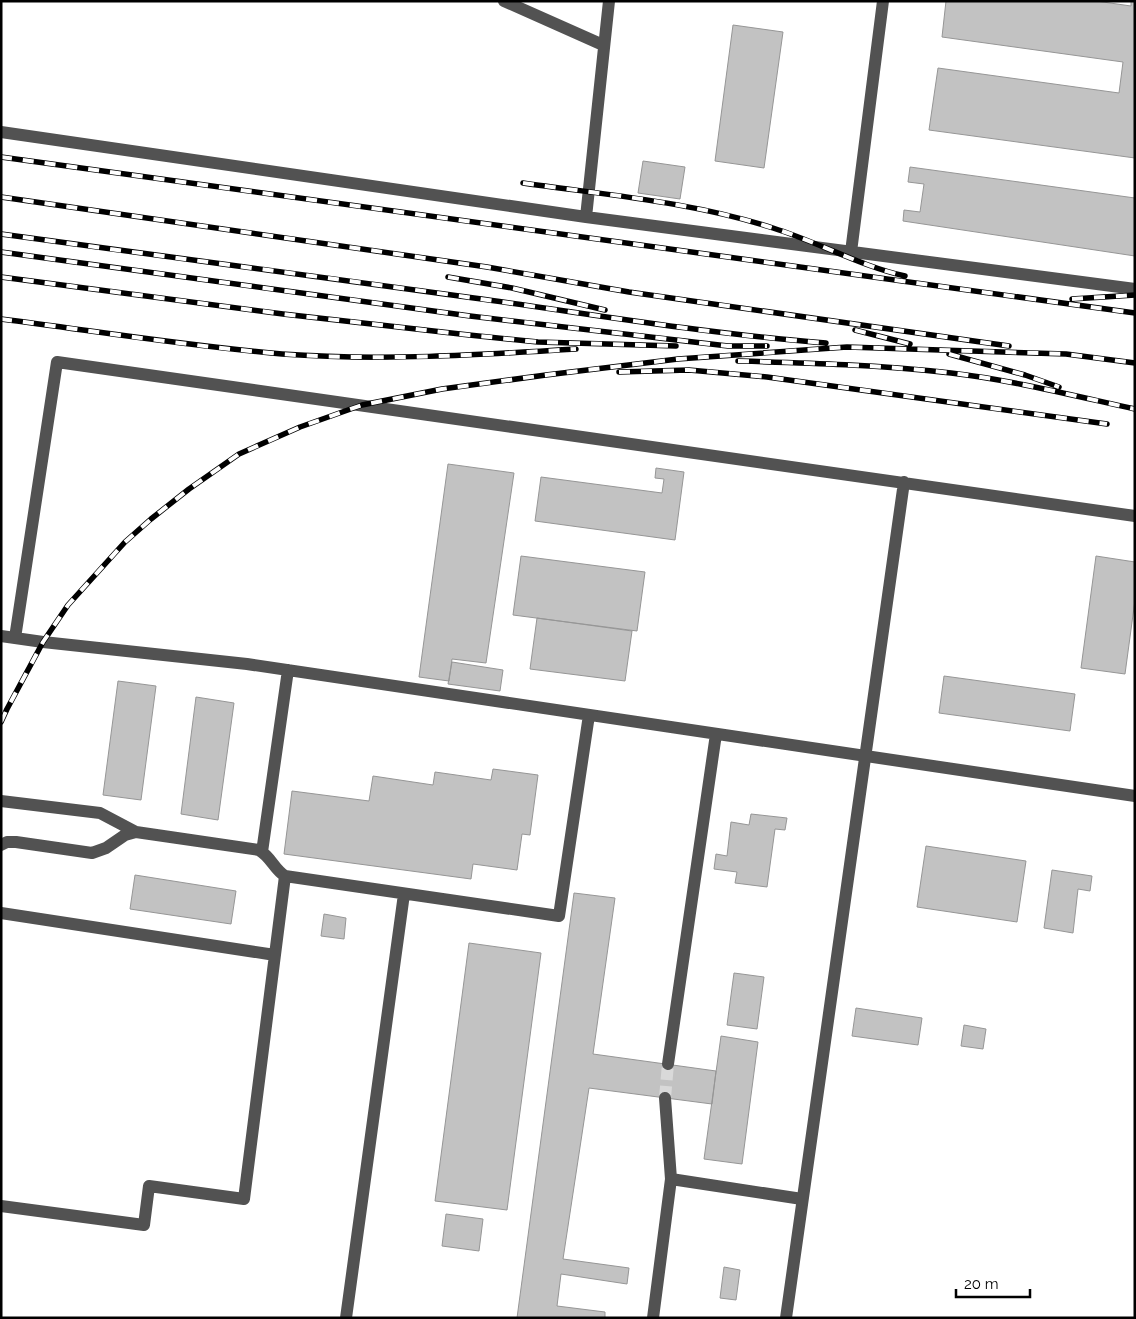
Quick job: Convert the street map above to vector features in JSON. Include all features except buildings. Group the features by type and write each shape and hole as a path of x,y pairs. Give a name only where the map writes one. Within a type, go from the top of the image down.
{"lane":[{"path":"504,1 603,45"},
{"path":"586,217 609,1"},
{"path":"851,252 883,1"},
{"path":"1,132 586,217 1135,289"},
{"path":"15,638 56,362 1135,516"},
{"path":"786,1318 904,482"},
{"path":"1,636 288,670 1135,796"},
{"path":"262,852 288,670"},
{"path":"1,801 100,813 136,832 259,850 267,854 278,872 285,876 559,916 589,715"},
{"path":"668,1064 716,734"},
{"path":"1,845 7,842 16,842 92,853 106,848 125,835 136,832"},
{"path":"1,1206 144,1225 149,1186 244,1199 285,876"},
{"path":"346,1318 404,894"},
{"path":"1,913 275,955"},
{"path":"653,1318 671,1179 666,1098"},
{"path":"671,1179 802,1199"}],"tunnel":[{"path":"665,1098 668,1064"}],"railway":[{"path":"1,157 1135,313"},
{"path":"523,183 650,200 743,219 790,234 888,272 905,276"},
{"path":"1,197 487,267 629,292 1009,346"},
{"path":"1,234 694,329 826,343"},
{"path":"1,252 470,316 728,346 767,346"},
{"path":"1,277 283,314 469,335 538,342 676,346"},
{"path":"448,277 512,288 605,310"},
{"path":"1072,299 1135,295"},
{"path":"1,319 212,347 319,356 429,356 576,349"},
{"path":"855,330 910,344"},
{"path":"1,722 43,642 68,605 125,542 151,519 189,489 239,454 300,427 362,405 442,389 678,359 847,347 1066,354 1135,363"},
{"path":"949,354 1025,375 1059,387"},
{"path":"738,361 872,366 951,373 1020,384 1135,409"},
{"path":"619,372 689,370 767,377 1107,424"}]}
